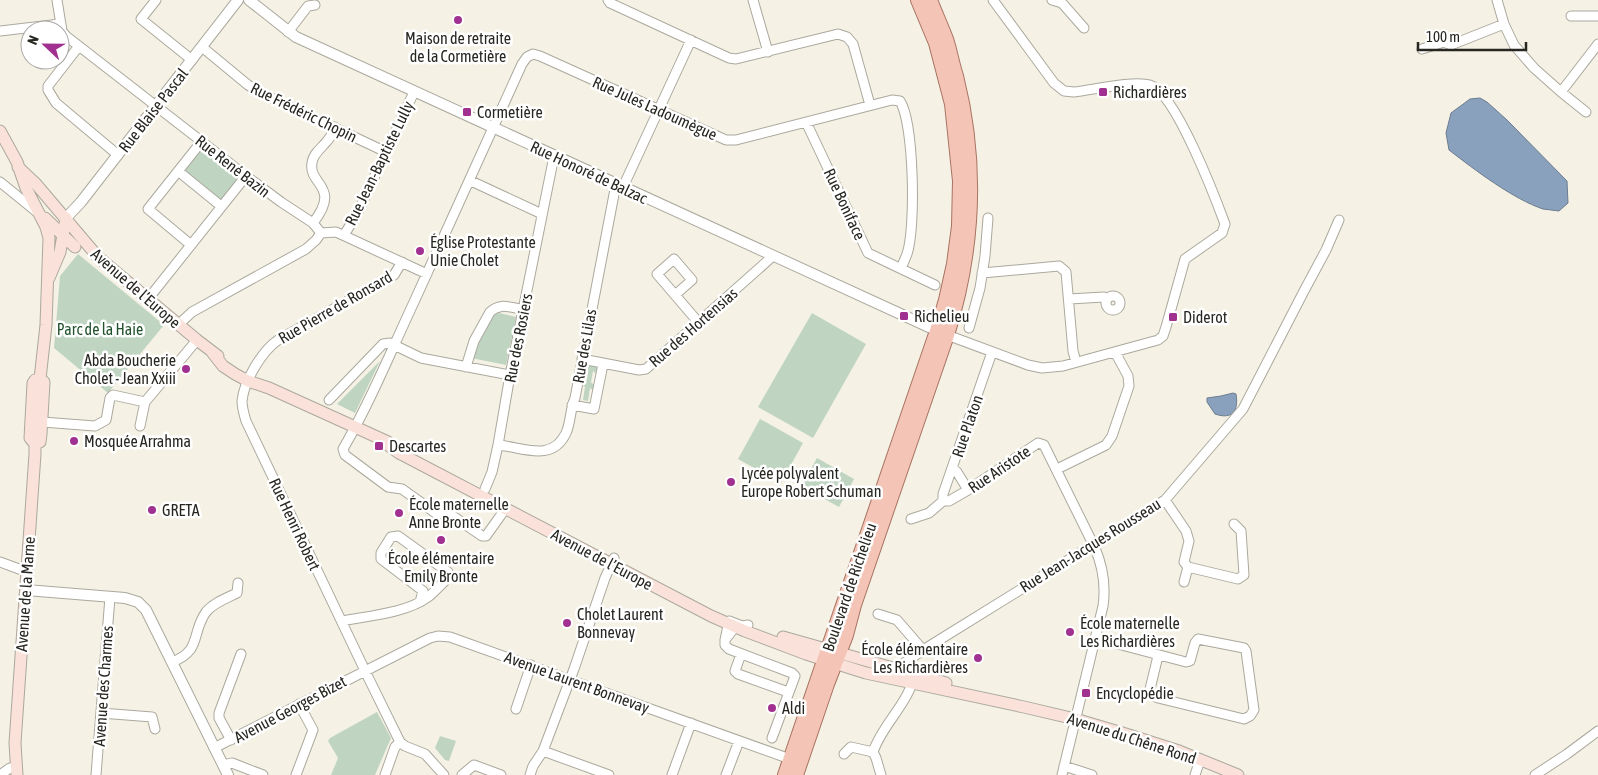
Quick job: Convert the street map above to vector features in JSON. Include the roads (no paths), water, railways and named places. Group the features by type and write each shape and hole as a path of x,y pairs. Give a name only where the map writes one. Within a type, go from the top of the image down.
{"main road":[{"name":"Boulevard de Richelieu","path":"918,0 936,42 952,104 960,181 959,226 942,333"},
{"name":"Boulevard de Richelieu","path":"785,775 820,674 833,655 857,596 942,333 959,293 965,262 969,227 970,185 962,103 947,40 930,0"},
{"path":"0,131 40,214 75,246 98,256"},
{"name":"Avenue de l’Europe","path":"18,167 36,184 98,256 178,325 250,379 381,440 402,447 485,489 731,625 833,655"},
{"name":"Avenue de la Marne","path":"40,214 46,227 48,238 46,325 40,379"},
{"path":"48,282 60,252 66,218"},
{"path":"60,252 68,246 75,246"},
{"name":"Avenue de la Marne","path":"35,444 40,442 42,422 44,382 40,379"},
{"name":"Avenue de la Marne","path":"9,773 15,742 35,444 30,438 32,383 40,379"},
{"name":"Avenue de l’Europe","path":"381,440 399,453 506,508 715,610 748,625 814,646 833,655"},
{"path":"796,775 833,655"},
{"name":"Avenue du Chêne Rond","path":"833,655 866,673 913,678 1075,719 1129,735 1238,775"}],"street":[{"path":"57,0 60,20"},
{"path":"156,0 142,19 192,60"},
{"name":"Rue Blaise Pascal","path":"66,218 238,0"},
{"name":"Rue Honoré de Balzac","path":"248,0 296,37 942,333"},
{"path":"608,0 610,3 736,60 838,34 847,37 853,44 870,105"},
{"path":"753,0 768,52"},
{"path":"942,333 1028,365 1042,368 1063,366 1149,342 1163,336 1185,259 1222,233 1225,224 1199,157 1174,111 1162,94 1152,85 1140,83 1074,92 1064,91 1054,83 993,0"},
{"path":"1052,0 1062,3 1084,28"},
{"path":"1497,0 1504,24 1514,45 1534,68 1586,112"},
{"path":"288,32 308,6 316,6"},
{"path":"1571,16 1598,16"},
{"path":"1422,48 1444,42 1452,45 1504,24"},
{"path":"0,31 20,29"},
{"name":"Rue René Bazin","path":"70,38 246,176 281,202 310,220 321,233"},
{"name":"Rue des Lilas","path":"498,445 531,452 541,452 552,448 560,442 566,432 575,398 620,186 659,110 691,40"},
{"path":"1561,92 1598,44"},
{"path":"79,46 48,86 48,90 56,103 118,154"},
{"name":"Rue Frédéric Chopin","path":"202,47 248,86 260,93 386,152"},
{"name":"Rue Jules Ladoumègue","path":"494,128 522,64 526,57 533,54 726,140 736,140 892,100 900,101 905,108 912,171 911,226 908,253 901,268"},
{"name":"Rue Jean-Baptiste Lully","path":"344,235 356,214 414,92"},
{"name":"Rue Boniface","path":"806,122 868,253 935,285"},
{"path":"310,220 320,215 325,194 324,189 312,171 311,165 315,153 326,143 335,127"},
{"path":"494,128 394,346 355,427 342,448 345,455 388,487 402,489 437,514 447,512 482,536 486,536 506,508"},
{"path":"191,245 148,209 202,141"},
{"name":"Rue des Rosiers","path":"485,489 492,472 498,445 510,375 554,156"},
{"path":"178,171 221,206"},
{"path":"148,299 246,176"},
{"path":"470,180 542,214"},
{"path":"0,182 40,214"},
{"path":"969,328 980,288 988,218"},
{"name":"Rue Jean-Jacques Rousseau","path":"898,675 900,666 923,650 1165,500 1243,410 1326,250 1339,220"},
{"path":"178,325 192,312 306,249 321,233 336,232 344,235 427,274"},
{"name":"Rue des Hortensias","path":"582,359 639,370 646,369 773,256"},
{"name":"Rue Pierre de Ronsard","path":"250,379 263,354 270,346 394,276 402,262"},
{"path":"982,273 1060,266 1066,272 1073,351 1076,362"},
{"path":"675,295 699,323"},
{"path":"1069,299 1104,297 1107,299"},
{"path":"466,367 474,341 490,312 502,305 524,309"},
{"path":"140,426 145,402 197,340"},
{"path":"329,400 383,344 390,344 421,358 510,375"},
{"name":"Rue Platon","path":"943,501 943,494 992,352"},
{"path":"1057,469 1106,445 1112,436 1129,386 1128,376 1115,352"},
{"path":"572,405 594,409 603,364"},
{"name":"Rue Henri Robert","path":"250,379 242,403 246,421 400,742"},
{"path":"42,422 95,426 106,420 110,398 113,396 145,402"},
{"name":"Rue Aristote","path":"911,519 929,513 943,501 949,501 968,490 1038,443 1044,445 1093,544 1105,579 1105,592 1095,638 1062,775"},
{"path":"952,468 958,472 968,490"},
{"path":"1165,500 1186,531 1189,541 1184,562 1188,568 1238,579 1244,575 1241,531 1234,524"},
{"path":"342,621 397,610 420,602 428,598 448,578 448,572 398,536 391,537 380,553 382,559 423,591 420,602"},
{"path":"530,775 533,766 543,751 613,561"},
{"path":"0,562 19,569 27,569"},
{"path":"1184,582 1188,568"},
{"path":"172,662 190,652 207,610 236,593 238,583"},
{"path":"26,590 132,599 138,602 146,610 228,775"},
{"name":"Avenue des Charmes","path":"96,775 110,597"},
{"path":"878,614 897,620 923,650"},
{"path":"748,625 742,626 729,621 731,625 725,640 725,645 729,650 792,673 795,676 772,738"},
{"name":"Avenue Laurent Bonnevay","path":"365,670 430,638 438,636 450,637 790,759"},
{"path":"1095,638 1186,662 1190,661 1198,639 1244,648 1254,710 1250,716 1244,719 1151,695 1150,689 1158,656"},
{"path":"231,740 219,713 241,654"},
{"path":"741,654 735,671 738,674 788,692"},
{"path":"516,709 531,665"},
{"name":"Avenue Georges Bizet","path":"214,748 365,670"},
{"path":"881,775 873,752 876,743 910,691 913,678"},
{"path":"296,775 312,730 299,704"},
{"path":"101,712 152,717 155,729"},
{"path":"672,775 691,723"},
{"path":"1535,775 1598,731"},
{"path":"726,775 739,741"},
{"path":"385,775 395,747 400,742 425,754 444,775"},
{"path":"844,754 851,747 873,752"},
{"path":"543,751 609,775"},
{"path":"1195,775 1200,760"},
{"path":"223,765 232,764 263,775"},
{"path":"462,775 474,766 501,775"},
{"path":"1064,766 1092,775"}],"water":[{"path":"1480,98 1507,120 1567,181 1568,203 1559,211 1543,209 1519,198 1449,150 1446,133 1451,113 1470,99"},
{"path":"1236,394 1237,400 1233,413 1226,416 1215,414 1207,402 1207,398"}],"place":[{"name":"Maison de retraite de la Cormetière","path":"458,20"},
{"name":"Richardières","path":"1103,92"},
{"name":"Cormetière","path":"467,112"},
{"name":"Église Protestante Unie Cholet","path":"420,251"},
{"name":"Richelieu","path":"904,316"},
{"name":"Diderot","path":"1173,317"},
{"name":"Abda Boucherie Cholet - Jean Xxiii","path":"186,369"},
{"name":"Mosquée Arrahma","path":"74,441"},
{"name":"Descartes","path":"379,446"},
{"name":"Lycée polyvalent Europe Robert Schuman","path":"731,482"},
{"name":"GRETA","path":"152,510"},
{"name":"École maternelle Anne Bronte","path":"399,513"},
{"name":"École élémentaire Emily Bronte","path":"441,540"},
{"name":"Cholet Laurent Bonnevay","path":"567,623"},
{"name":"École maternelle Les Richardières","path":"1070,632"},
{"name":"École élémentaire Les Richardières","path":"978,658"},
{"name":"Encyclopédie","path":"1086,693"},
{"name":"Aldi","path":"772,708"}],"park label":[{"name":"Parc de la Haie","path":"100,329"}]}
